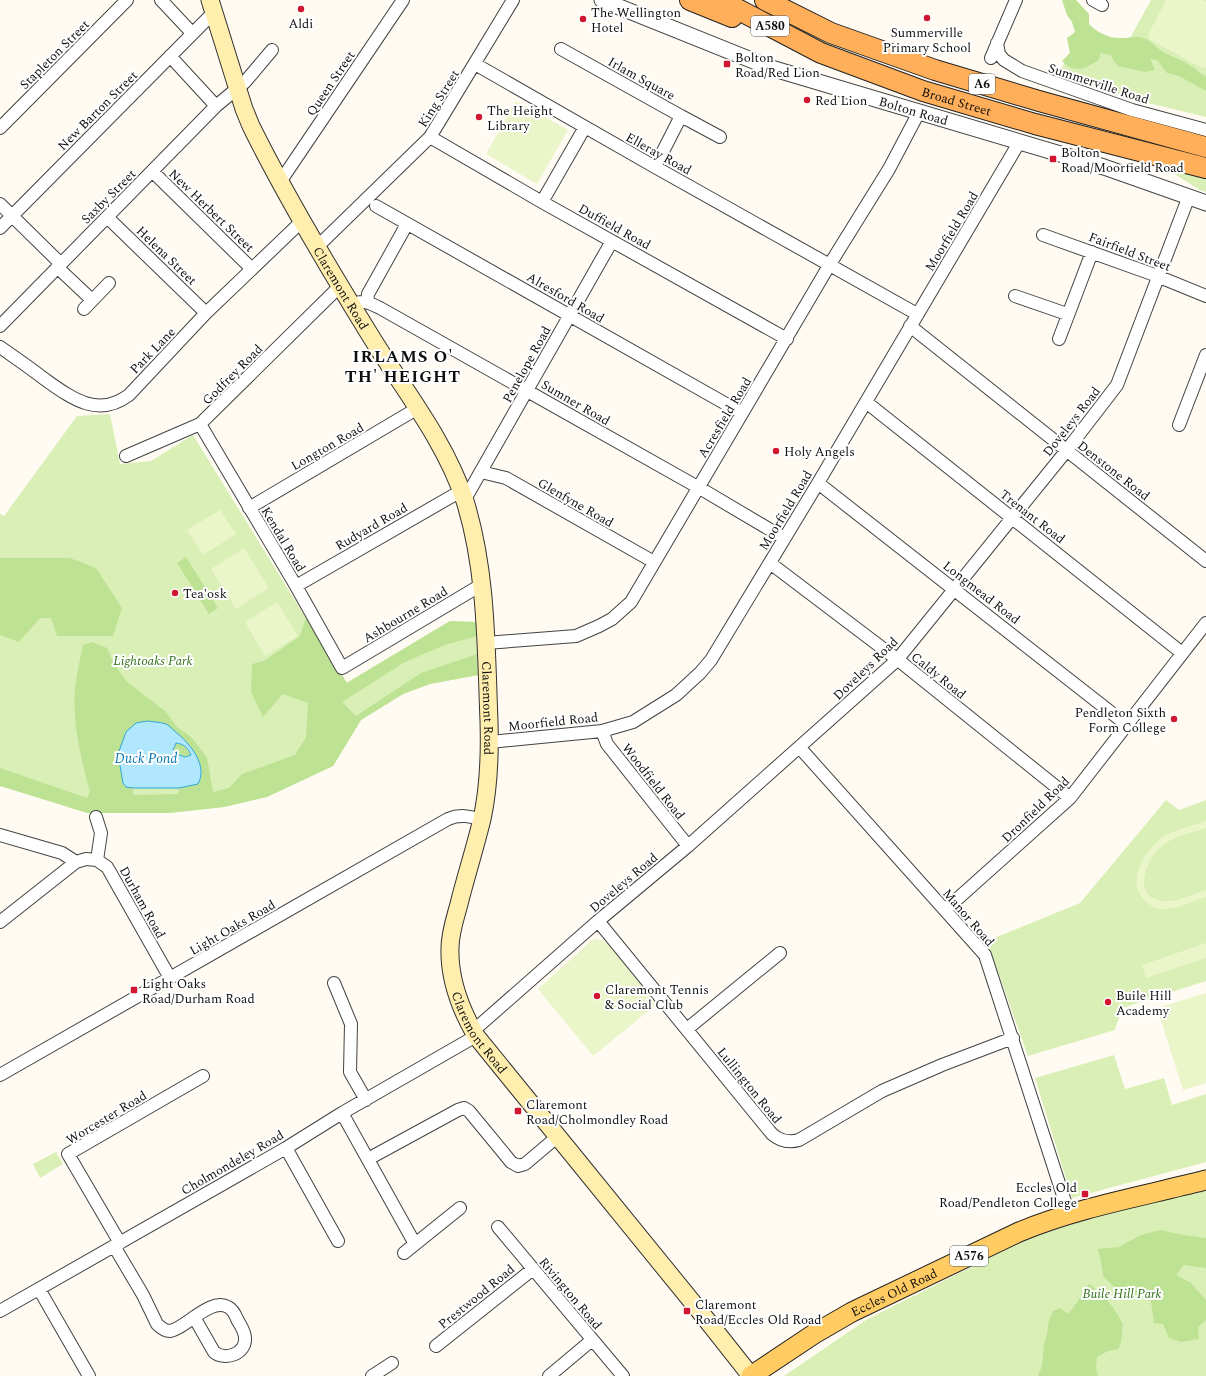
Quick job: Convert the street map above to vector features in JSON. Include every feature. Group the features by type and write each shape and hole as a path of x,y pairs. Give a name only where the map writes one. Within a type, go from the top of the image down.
{"highway":[{"name":"A6","path":"690,0 821,53"},
{"name":"Broad Street","path":"720,0 821,53 923,91 1020,120 1206,168"},
{"name":"Broad Street","path":"765,0 831,33 935,70 1039,101 1206,146"}],"main road":[{"name":"Claremont Road","path":"212,6 237,87 251,126 280,182 317,247 340,286 359,303 371,337 418,408 445,456 463,496 475,537 486,643 490,742 487,786 482,820 453,925 450,947 451,967 462,1009 475,1034 751,1376"},
{"name":"Eccles Old Road","path":"751,1376 814,1334 852,1312 1019,1232 1068,1214 1206,1180"}],"street":[{"name":"Stapleton Street","path":"0,128 127,0"},
{"path":"161,0 192,33"},
{"name":"Queen Street","path":"280,182 402,0"},
{"name":"King Street","path":"317,247 430,137 512,0"},
{"name":"Bolton Road","path":"602,0 771,68 1104,166 1206,203"},
{"path":"991,58 1016,0"},
{"name":"New Barton Street","path":"0,228 192,33 212,6"},
{"name":"Summerville Road","path":"997,43 999,54 1004,60 1022,72 1132,110 1206,130"},
{"name":"Irlam Square","path":"561,49 681,116 655,167"},
{"name":"Saxby Street","path":"0,326 108,218 216,106 237,87 245,82 272,50"},
{"path":"170,56 216,106"},
{"name":"Elleray Road","path":"475,64 917,314"},
{"name":"Acresfield Road","path":"486,643 576,636 600,626 612,619 631,602 830,264 889,169 919,112"},
{"path":"681,116 720,137"},
{"path":"542,202 585,127"},
{"name":"Duffield Road","path":"430,137 542,202 787,339"},
{"name":"Moorfield Road","path":"490,742 602,731 633,722 676,695 700,673 711,660 770,563 1020,141"},
{"name":"New Herbert Street","path":"152,172 252,269"},
{"name":"Doveleys Road","path":"475,1034 598,921 688,846 800,748 897,660 1067,450 1116,386 1189,196"},
{"path":"0,204 59,266 88,305 110,283"},
{"name":"Alresford Road","path":"376,206 742,413"},
{"name":"Helena Street","path":"108,218 206,314"},
{"name":"Park Lane","path":"0,347 67,396 86,404 106,406 118,402 129,395 206,314 302,221"},
{"path":"359,303 368,294 407,224"},
{"name":"Fairfield Street","path":"1044,235 1158,276 1206,296"},
{"name":"Penelope Road","path":"463,496 482,472 612,241"},
{"path":"1059,340 1067,314 1092,252"},
{"name":"Godfrey Road","path":"126,456 200,424 340,286"},
{"path":"1014,296 1067,314"},
{"name":"Sumner Road","path":"359,303 527,390 698,487 784,538"},
{"name":"Denstone Road","path":"910,326 1206,561"},
{"path":"1180,425 1206,355"},
{"name":"Trenant Road","path":"866,402 1182,653"},
{"name":"Longton Road","path":"249,508 418,408"},
{"name":"Kendal Road","path":"200,424 296,586 342,668"},
{"name":"Glenfyne Road","path":"482,472 506,478 654,562"},
{"name":"Longmead Road","path":"818,483 1127,725"},
{"name":"Rudyard Road","path":"296,586 463,496"},
{"name":"Caldy Road","path":"770,563 897,660 1070,798"},
{"name":"Ashbourne Road","path":"342,668 481,585"},
{"name":"Dronfield Road","path":"945,910 1070,798 1206,623"},
{"name":"Woodfield Road","path":"602,731 607,744 688,846"},
{"name":"Manor Road","path":"800,748 985,955 1013,1038 1068,1214"},
{"name":"Light Oaks Road","path":"0,1076 448,819 466,816 482,820"},
{"path":"0,922 76,862 86,859 97,860 101,833 96,817"},
{"path":"0,835 62,853 76,862"},
{"name":"Durham Road","path":"97,860 110,872 170,978"},
{"name":"Lullington Road","path":"598,921 772,1134 787,1142 804,1138 859,1104 902,1082 1013,1038"},
{"path":"687,1029 780,954"},
{"path":"334,983 351,1024 350,1072 366,1100"},
{"name":"Cholmondeley Road","path":"0,1311 286,1148 475,1034"},
{"name":"Worcester Road","path":"117,1244 68,1154 203,1076"},
{"path":"368,1160 464,1108 469,1111 504,1154 518,1166 525,1164 557,1137"},
{"path":"342,1113 415,1244"},
{"path":"286,1148 338,1241"},
{"path":"404,1253 460,1208"},
{"name":"Rivington Road","path":"498,1227 623,1376"},
{"path":"117,1244 157,1324 160,1327 169,1331 173,1330 194,1317 220,1305 229,1308 244,1333 245,1342 243,1346 240,1350 227,1357 218,1355 214,1352 194,1317"},
{"name":"Prestwood Road","path":"436,1346 533,1269"},
{"path":"39,1289 89,1376"},
{"path":"549,1376 592,1340"},
{"path":"372,1376 392,1363"}],"green space":[{"path":"1062,0 1076,0 1089,14 1089,24 1095,30 1117,38 1137,37 1146,39 1163,52 1188,64 1206,76 1206,91 1179,76 1167,73 1157,60 1150,59 1155,70 1145,72 1118,66 1111,55 1100,53 1099,60 1084,68 1076,69 1067,65 1062,61 1070,53 1067,38 1075,32"},
{"path":"1151,0 1206,0 1206,117 1140,101 1057,77 1079,34 1124,49"},
{"path":"1166,0 1201,0 1206,2 1206,67 1202,68 1149,39 1148,35"},
{"path":"516,101 568,130 537,184 486,154"},
{"path":"1168,170 1206,177 1206,192 1200,190"},
{"name":"Lightoaks Park","path":"110,414 120,464 151,461 193,435 346,683 450,621 476,622 478,675 430,684 403,694 361,720 333,766 267,797 224,807 169,813 0,786 0,514 4,516 77,416"},
{"path":"220,510 236,534 203,555 187,530"},
{"path":"244,548 269,588 236,609 211,569"},
{"path":"186,557 218,608 209,614 177,563"},
{"path":"0,558 70,558 96,568 122,608 113,636 57,636 51,618 40,618 19,642 0,635"},
{"path":"277,602 298,636 265,656 245,622"},
{"path":"306,617 347,683 450,621 476,622 477,636 445,645 405,662 342,702 356,716 421,673 477,654 478,675 430,684 403,694 361,720 333,766 267,797 224,807 169,813 87,813 0,786 0,768 87,798 90,792 78,740 74,701 83,645 92,642 107,648 113,662 126,681 165,711 177,727 191,737 207,757 213,792 229,788 242,774 295,755 306,737 308,703 283,694 263,717 251,692 252,664 264,661 300,636","holes":["170,727 191,747 198,784 179,788 178,794 133,795 133,788 126,787"]},
{"path":"176,743 185,747 191,755 185,757 177,754 173,750"},
{"path":"1166,800 1179,810 1206,800 1206,981 1122,1008 1115,1030 1028,1056 987,941 1080,903"},
{"path":"1206,821 1206,828 1177,837 1161,847 1150,861 1144,878 1145,887 1148,893 1154,898 1164,901 1174,901 1206,890 1206,897 1170,909 1154,907 1141,896 1137,888 1139,868 1143,859 1149,850 1163,837"},
{"name":"Claremont Tennis & Social Club","path":"595,939 602,940 608,944 657,1004 593,1056 538,989"},
{"path":"1206,943 1206,958 1146,978 1142,965"},
{"path":"1206,993 1206,1083 1183,1090 1157,1008"},
{"path":"1114,1055 1125,1089 1164,1078 1172,1105 1206,1094 1206,1162 1072,1198 1035,1078"},
{"path":"56,1152 63,1164 40,1178 33,1164"},
{"name":"Buile Hill Park","path":"1206,1187 1206,1376 784,1376 866,1320 1045,1230 1055,1229 1075,1219"},
{"path":"1160,1230 1206,1238 1206,1268 1184,1265 1176,1275 1191,1283 1206,1300 1206,1320 1198,1327 1199,1339 1181,1342 1169,1338 1163,1324 1154,1323 1151,1302 1144,1295 1124,1297 1103,1276 1098,1249 1119,1247 1141,1235"},
{"path":"1089,1284 1100,1292 1109,1302 1123,1325 1121,1343 1118,1349 1108,1351 1097,1357 1096,1368 1098,1376 1038,1376 1042,1366 1044,1344 1049,1320 1053,1311 1060,1308 1068,1314"}],"water":[{"name":"Duck Pond","path":"147,721 166,724 183,739 197,756 201,770 201,777 198,784 179,788 126,787 123,783 118,754 126,732 136,723","holes":["176,743 181,744 189,750 191,755 185,757 177,754 173,750"]}],"place":[{"name":"Aldi","path":"301,9"},
{"name":"Summerville Primary School","path":"927,18"},
{"name":"The Wellington Hotel","path":"583,19"},
{"name":"Bolton Road/Red Lion","path":"727,64"},
{"name":"Red Lion","path":"807,100"},
{"name":"The Height Library","path":"479,117"},
{"name":"Bolton Road/Moorfield Road","path":"1053,159"},
{"name":"Holy Angels","path":"776,451"},
{"name":"Tea'osk","path":"175,593"},
{"name":"Pendleton Sixth Form College","path":"1174,719"},
{"name":"Light Oaks Road/Durham Road","path":"134,990"},
{"name":"Claremont Tennis & Social Club","path":"597,996"},
{"name":"Buile Hill Academy","path":"1108,1002"},
{"name":"Claremont Road/Cholmondley Road","path":"518,1111"},
{"name":"Eccles Old Road/Pendleton College","path":"1085,1194"},
{"name":"Claremont Road/Eccles Old Road","path":"687,1311"}],"district":[{"name":"IRLAMS O' TH' HEIGHT","path":"403,366"}]}
